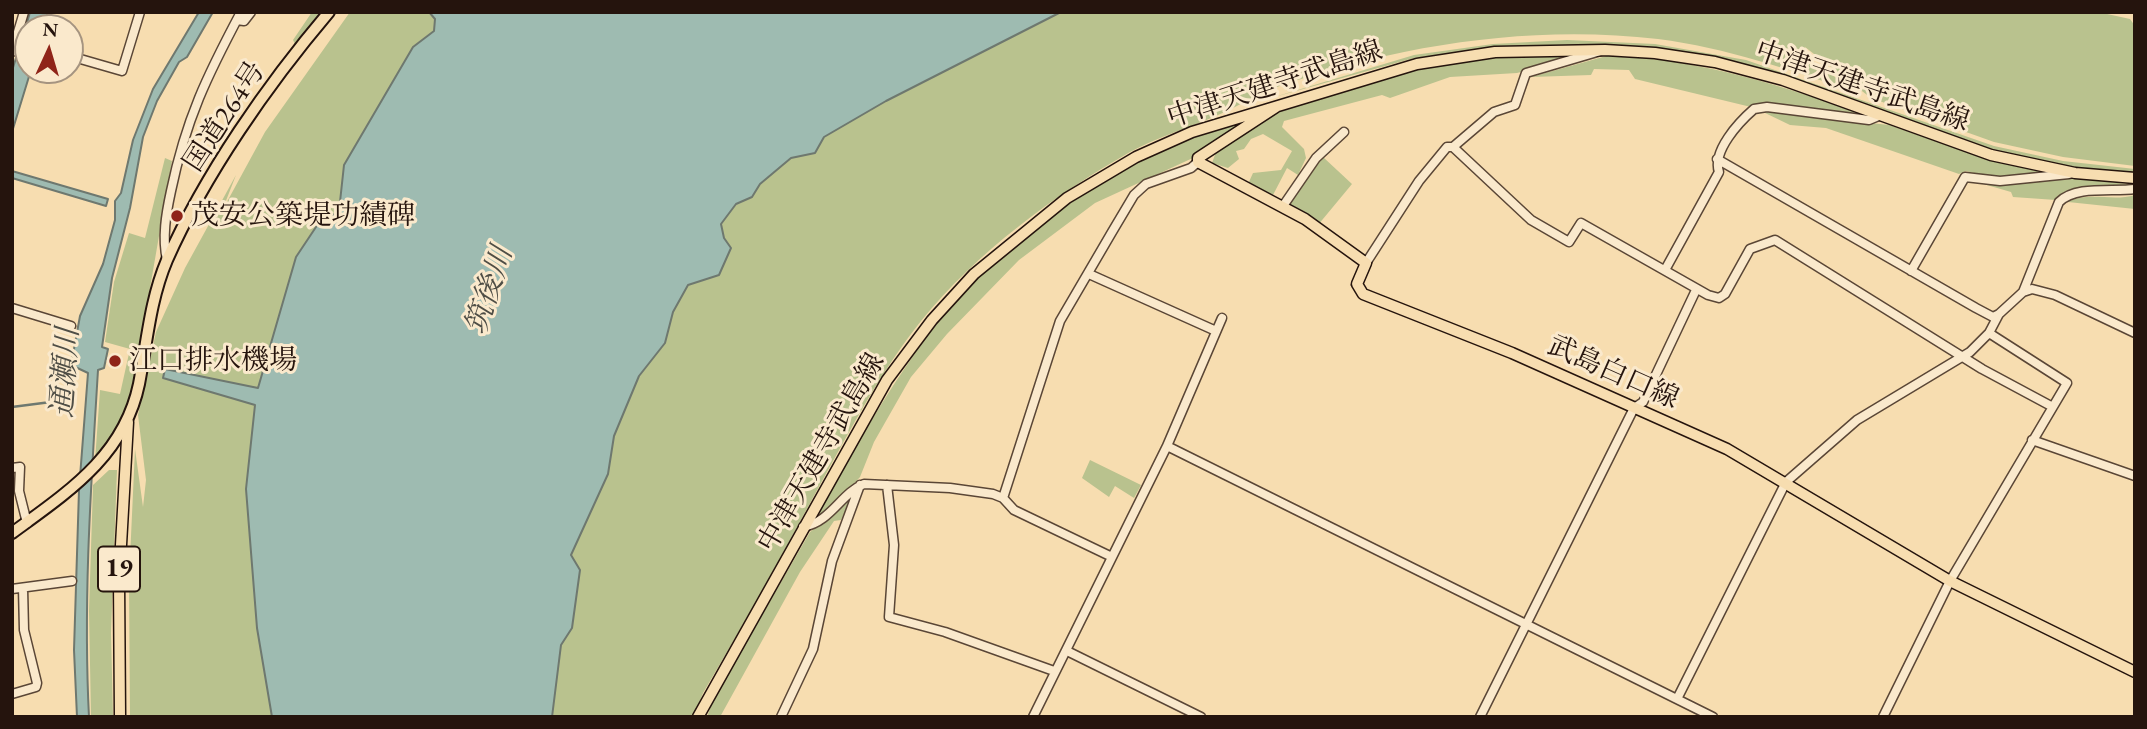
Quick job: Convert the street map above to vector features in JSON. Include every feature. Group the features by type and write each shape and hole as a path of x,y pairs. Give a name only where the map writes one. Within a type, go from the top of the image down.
{"highway":[{"name":"国道264号","path":"12,533 71,490 111,450 128,422 138,385 151,312 167,260 239,132 268,87 329,12"}],"main road":[{"name":"中津天建寺武島線","path":"698,717 887,380 932,320 974,274 1067,198 1136,157 1192,131 1285,101 1417,64 1495,52 1605,50 1655,53 1715,62 1783,80 1991,155 2075,173 2135,178"},
{"path":"1285,101 1198,158 1198,162 1283,206 1366,263"},
{"name":"武島白口線","path":"1366,263 1357,284 1363,294 1512,353 1727,449 1951,581 2135,672"},
{"name":"19","path":"120,717 119,580 128,422"}],"street":[{"path":"12,52 13,39 24,12"},
{"path":"84,60 122,71 139,12"},
{"path":"167,260 164,249 167,209 185,132 201,87 239,16 244,21 251,12"},
{"path":"1366,263 1419,180 1447,147 1453,147 1494,112 1515,105 1526,73 1605,50"},
{"path":"1665,270 1719,172 1717,159 1749,113 1760,107 1869,120 1881,115"},
{"path":"1283,206 1316,158 1344,132"},
{"path":"1453,147 1531,220 1569,242 1581,223 1696,290 1719,298 1729,289 1750,249 1775,240 1963,357 2051,406"},
{"path":"1717,159 1993,317 2023,292 2032,289 2055,295 2135,332"},
{"path":"1003,498 1060,321 1134,195 1146,184 1191,168 1198,162"},
{"path":"1911,271 1965,177 2000,181 2075,173"},
{"path":"2023,292 2059,202 2065,196 2135,189"},
{"path":"1089,274 1216,331"},
{"path":"1480,717 1634,408 1643,402 1696,290"},
{"path":"12,308 71,326"},
{"path":"1677,699 1786,482 1857,420 1963,357 1989,333 1999,314"},
{"path":"1033,717 1167,446 1222,318"},
{"path":"1883,717 1951,581 2051,406 2067,383 1989,333"},
{"path":"2032,440 2135,475"},
{"path":"1167,446 1713,717"},
{"path":"12,468 20,467 19,491 27,523"},
{"path":"781,717 813,649 832,561 860,485"},
{"path":"803,527 833,512 860,485 950,488 1003,498 1014,510 1112,557"},
{"path":"887,485 894,545 889,617 946,632 1054,671"},
{"path":"12,589 72,581"},
{"path":"12,694 36,687 37,683 24,630 23,588"},
{"path":"1067,651 1201,717"}],"green space":[{"path":"312,12 322,12 295,44 293,40"},
{"path":"350,12 429,12 435,18 434,31 413,48 344,165 339,211 318,224 296,257 258,389 243,401 255,405 246,489 257,628 272,717 130,717 129,580 135,449 143,507 146,480 138,415 156,332 185,268 236,175 222,211 265,132"},
{"path":"1048,12 2098,12 2130,19 2135,26 2135,166 2063,157 1994,142 1871,98 1805,47 1807,57 1856,92 1758,61 1684,43 1610,35 1562,34 1417,49 1323,72 1277,87 1140,147 1101,169 1018,227 943,296 906,340 868,400 703,693 694,717 528,717 541,607 681,256 794,147"},
{"path":"1567,40 1655,44 1746,60 1994,146 2063,161 2135,169 2135,174 2064,166 1994,150 1792,78 1725,60 1656,48 1561,45 1493,48 1414,58 1271,98 1414,55 1493,44"},
{"path":"1589,54 1517,73 1450,77 1390,98 1382,95 1284,121 1282,127 1304,149 1306,158 1298,175 1287,168 1273,195 1248,184 1253,173 1281,170 1292,151 1263,134 1251,139 1244,149 1236,151 1239,159 1228,168 1212,163 1216,152 1292,103 1422,68 1496,57"},
{"path":"1610,55 1678,63 1742,76 1868,117 1758,103 1751,107 1635,79 1629,70 1594,69 1591,75 1531,77"},
{"path":"1761,111 1889,125 1992,161 2046,173 1998,179 1966,171 1959,174 1826,128 1790,125"},
{"path":"1265,112 1195,157 1095,203 1019,260 947,334 911,377 874,442 860,477 832,509 815,518 874,417 921,344 982,274 1032,231 1114,176 1156,152"},
{"path":"1323,157 1352,184 1318,225 1288,206"},
{"path":"165,158 172,161 133,386 119,425 95,461 100,390 120,394 130,349 105,342 114,282 129,233 145,238"},
{"path":"2066,177 2135,185 2110,190 2073,189 2061,194 2056,200 2013,197 2011,192 1973,181"},
{"path":"2135,195 2135,209 2068,202 2084,197"},
{"path":"1090,460 1141,485 1134,498 1115,486 1109,497 1082,478"},
{"path":"109,470 117,470 111,633 113,717 91,717 89,611 93,485"},
{"path":"854,494 841,520 834,521 800,572 720,717 707,717 713,700 810,532 836,513"}],"water":[{"path":"30,12 48,12 47,14"},
{"path":"199,12 213,12 187,57 179,62 157,101 143,137 130,208 112,278 102,347 108,349 104,368 98,370 90,500 87,587 89,717 77,717 74,650 79,490 88,373 71,365 80,316 103,264 115,220 115,201 121,193 133,140 153,89"},
{"name":"筑後川","path":"429,12 1061,12 886,101 824,137 815,153 791,158 760,184 752,197 736,204 721,224 724,238 731,248 719,275 688,285 673,312 665,343 639,376 614,436 608,474 571,555 580,570 572,628 561,645 552,717 272,717 257,628 246,489 255,405 163,378 165,369 258,388 296,257 318,224 339,211 344,165 413,47 434,31 435,19"},
{"path":"14,64 14,84 27,84 12,132"},
{"path":"12,171 108,199 106,206 12,178"}],"waterway":[{"name":"通瀬川","path":"12,407 74,399"}],"place":[{"name":"茂安公築堤功績碑","path":"177,216"},
{"name":"江口排水機場","path":"115,361"}]}
